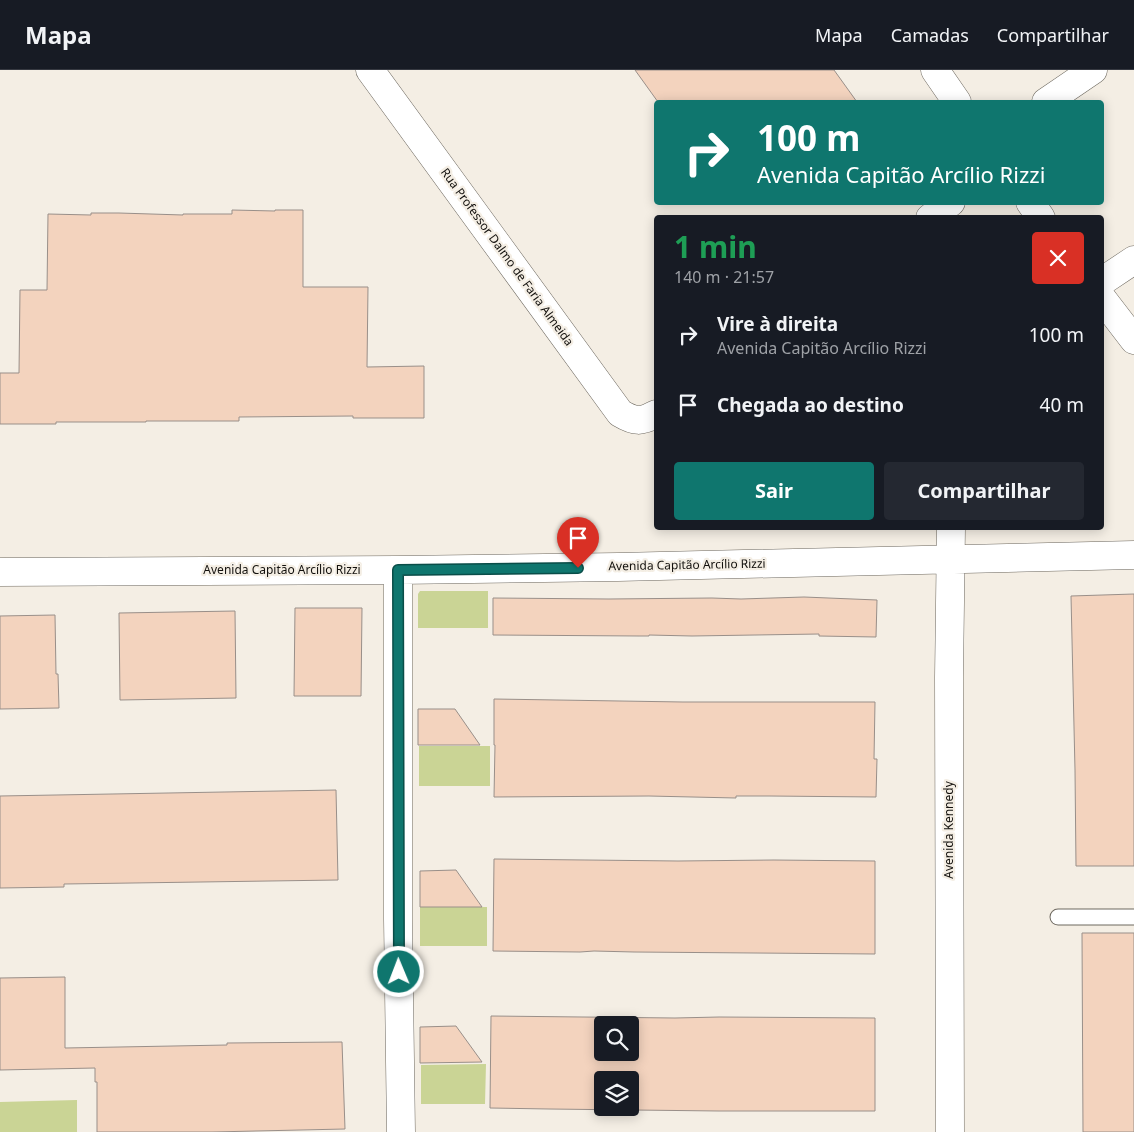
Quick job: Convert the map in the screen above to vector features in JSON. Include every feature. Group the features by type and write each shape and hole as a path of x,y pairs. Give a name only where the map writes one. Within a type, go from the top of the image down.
{"street":[{"name":"Rua Professor Dalmo de Faria Almeida","path":"370,70 620,413 630,419 644,420 654,415"},
{"path":"935,70 956,100"},
{"path":"1049,100 1094,70"},
{"path":"934,215 947,205"},
{"path":"1104,280 1134,260"},
{"path":"1104,300 1134,340"},
{"name":"Avenida Kennedy","path":"950,1132 949,677 951,530"},
{"name":"Avenida Capitão Arcílio Rizzi","path":"0,572 618,567 1134,555"},
{"path":"398,570 398,919 401,1132"}],"lane":[{"path":"1058,917 1134,916"}],"green space":[{"path":"420,591 488,591 488,628 418,628 418,594"},
{"path":"419,746 490,746 490,786 419,786"},
{"path":"420,907 487,907 487,946 420,946"},
{"path":"486,1064 485,1104 421,1104 421,1065"},
{"path":"77,1100 77,1132 0,1132 0,1102"}],"building":[{"path":"635,70 834,70 856,100 657,100"},
{"path":"232,210 303,210 303,287 368,287 367,367 424,366 424,418 353,418 353,416 239,417 239,421 0,424 0,373 19,373 20,290 47,290 48,214 232,214"},
{"path":"1134,594 1134,866 1076,866 1071,596"},
{"path":"804,597 877,600 876,637 819,636 819,634 692,636 493,635 493,598 741,599"},
{"path":"295,608 362,608 361,696 294,696"},
{"path":"235,611 236,698 120,700 119,613"},
{"path":"55,615 56,674 58,674 59,708 0,709 0,616"},
{"path":"494,699 683,702 875,702 874,759 877,759 876,797 494,797"},
{"path":"418,709 455,709 480,745 418,745"},
{"path":"336,790 338,880 64,884 64,887 0,888 0,796"},
{"path":"494,859 875,861 875,954 493,951"},
{"path":"456,870 482,907 420,907 420,871"},
{"path":"1082,933 1134,933 1134,1132 1083,1132"},
{"path":"65,977 65,1048 342,1042 345,1129 97,1132 97,1082 95,1082 95,1068 0,1070 0,978"},
{"path":"491,1016 594,1017 594,1061 639,1061 639,1018 875,1018 875,1111 639,1110 639,1071 594,1071 594,1109 490,1108"},
{"path":"456,1026 482,1062 420,1063 420,1027"}],"route":[{"path":"399,972 398,570 578,568"}]}
